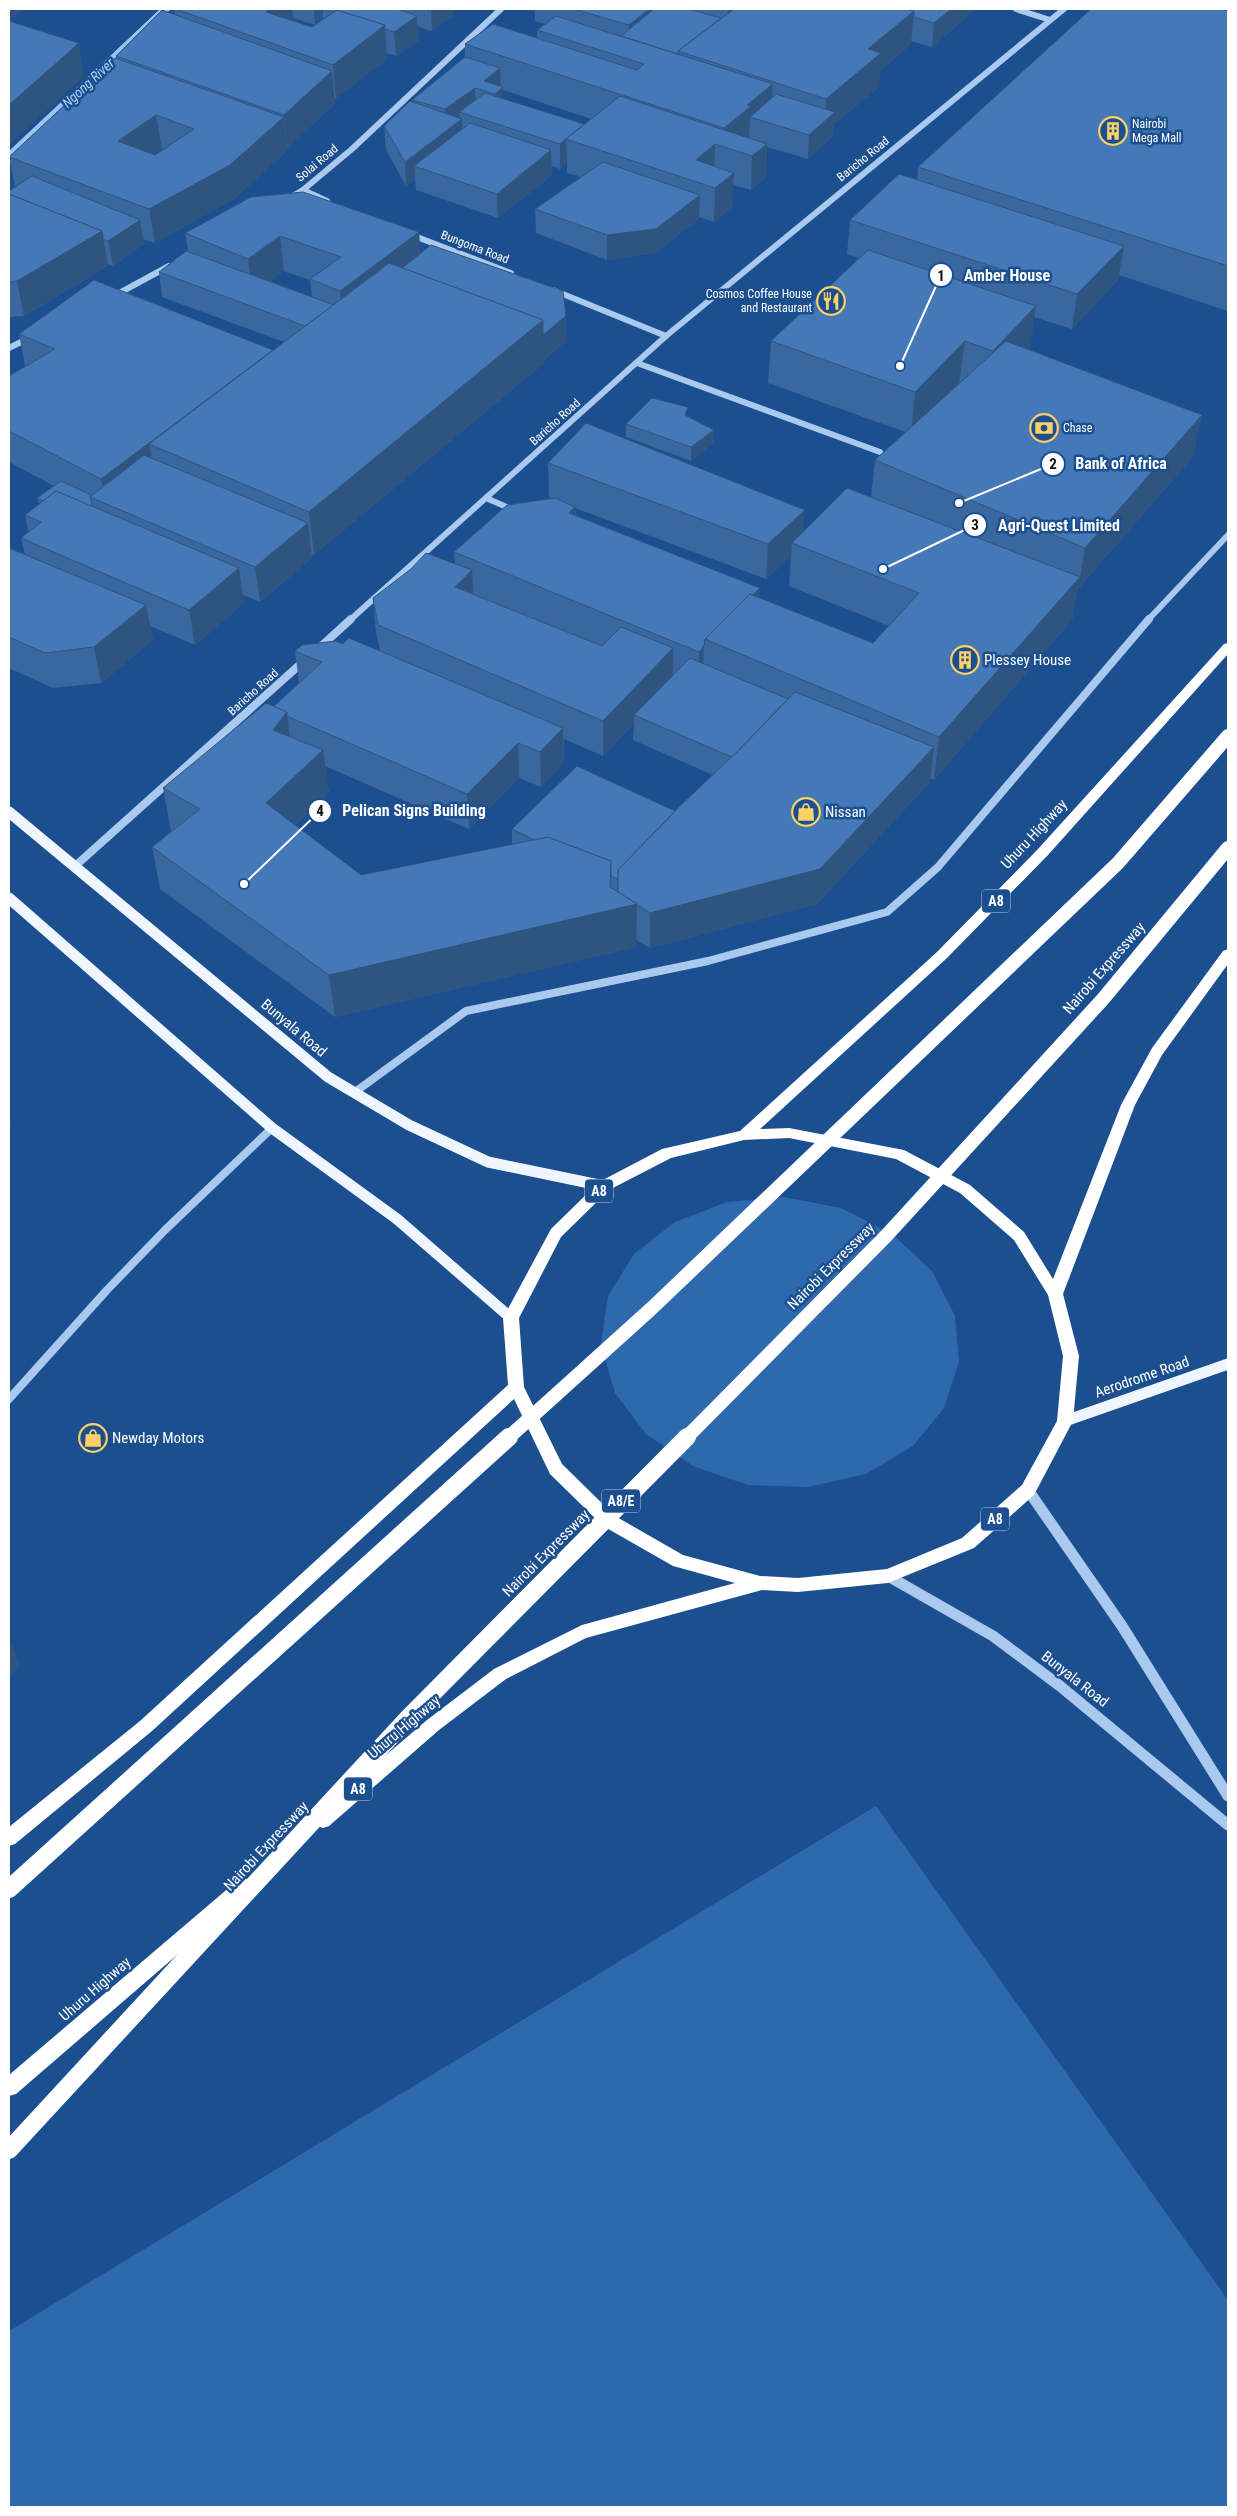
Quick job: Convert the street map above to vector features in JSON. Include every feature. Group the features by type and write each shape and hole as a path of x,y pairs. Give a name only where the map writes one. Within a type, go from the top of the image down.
{"highway":[{"name":"Uhuru Highway","path":"744,1136 949,949 1043,852 1228,647"},
{"path":"9,1889 652,1308 1118,863 1228,736"},
{"name":"Nairobi Expressway","path":"9,2150 408,1718 886,1236 1103,999 1228,848"},
{"path":"1055,1294 1128,1105 1157,1052 1228,954"},
{"name":"A8","path":"511,1318 556,1233 604,1186 667,1153 744,1136 789,1133 899,1154 965,1189 1019,1236 1055,1294 1071,1356 1065,1421 1028,1490 968,1543 888,1576 798,1585 760,1583 678,1561 609,1521 556,1469 516,1387"},
{"path":"9,1838 146,1726 516,1387 511,1318"},
{"name":"Uhuru Highway","path":"9,2088 432,1725 500,1674 582,1632 760,1583"}],"main road":[{"name":"Bunyala Road","path":"9,812 328,1077 409,1125 488,1162 604,1186"},
{"path":"9,898 272,1128 397,1219 511,1318"},
{"name":"Aerodrome Road","path":"1065,1421 1228,1364"}],"street":[{"name":"Solai Road","path":"279,204 303,190 352,148 501,9"},
{"path":"1016,9 1050,20"},
{"name":"Baricho Road","path":"74,867 666,336 1064,9"},
{"path":"303,190 338,206"},
{"name":"Bungoma Road","path":"402,231 522,278"},
{"path":"102,302 172,264"},
{"path":"550,288 666,336"},
{"path":"9,348 34,335"},
{"path":"637,363 880,452"},
{"path":"486,498 522,513"},
{"path":"355,1092 466,1011 708,961 887,912 938,867 1147,621 1228,535"},
{"path":"9,1399 139,1257 272,1128"},
{"path":"1028,1490 1122,1626 1228,1796"},
{"name":"Bunyala Road","path":"888,1576 993,1636 1060,1686 1228,1825"}],"shaded area":[{"path":"784,1197 841,1208 892,1234 932,1271 955,1316 959,1362 944,1408 913,1446 866,1474 808,1487 748,1485 693,1466 646,1434 615,1393 601,1344 608,1296 634,1254 675,1222 727,1202"},
{"path":"876,1806 1228,2300 1228,2507 9,2507 9,2331"}],"building":[{"path":"176,9 271,9 266,12 312,27 337,10 385,25 333,65"},
{"path":"326,9 397,9 417,16 394,32 385,29 385,25 337,10 334,12"},
{"path":"574,9 649,9 629,25"},
{"path":"654,9 688,9 721,18 678,51 678,54 621,36"},
{"path":"734,9 907,9 914,11 868,49 881,53 826,99 678,51"},
{"path":"907,9 951,9 934,23 914,17 914,11"},
{"name":"Nairobi Mega Mall","path":"1091,9 1222,9 1228,11 1228,266 918,167"},
{"path":"162,10 332,71 284,115 116,56"},
{"path":"556,16 773,84 747,105 751,106 724,128 465,44 493,24 637,70 644,64 537,30"},
{"path":"9,21 79,43 9,105"},
{"path":"465,57 500,68 484,81 503,87 495,94 475,88 445,109 412,100"},
{"path":"115,58 284,117 230,165 149,209 9,157","holes":["156,115 194,129 155,155 118,141"]},
{"path":"485,93 584,124 560,144 459,112"},
{"path":"776,94 835,112 809,135 750,117"},
{"path":"620,96 767,144 752,156 715,144 696,160 734,173 715,188 566,139"},
{"path":"410,101 462,119 405,162 384,126"},
{"path":"470,123 551,150 497,194 414,166"},
{"path":"603,162 700,195 656,229 607,235 535,209"},
{"path":"899,174 1124,246 1077,294 850,220"},
{"path":"32,176 140,220 108,241 103,239 102,231 9,194 9,191"},
{"path":"303,192 419,232 340,291 310,279 341,257 280,236 248,259 185,233 251,197"},
{"path":"9,194 102,231 17,281 9,282"},
{"path":"431,245 563,291 566,316 543,335 543,320 402,268"},
{"path":"868,250 1036,306 993,351 965,341 915,392 771,341"},
{"path":"186,251 334,305 305,326 159,272"},
{"path":"389,263 543,320 309,512 149,444"},
{"path":"94,280 273,350 101,479 9,431 9,376 55,349 19,334"},
{"path":"1006,341 1202,415 1085,548 875,460"},
{"path":"652,398 688,407 685,415 714,430 691,447 626,424"},
{"path":"586,423 805,510 768,544 548,463"},
{"path":"144,455 308,523 255,567 90,497"},
{"path":"61,481 91,495 92,505 56,491 43,501 37,498"},
{"path":"847,488 1080,577 939,737 705,639 750,594 873,643 919,593 792,543"},
{"path":"56,491 239,568 189,610 21,538 41,522 25,515"},
{"path":"555,498 575,507 569,513 760,588 753,595 750,594 705,639 704,646 699,652 454,552 507,505"},
{"path":"9,548 146,605 94,647 45,653 9,637"},
{"path":"426,553 472,570 455,587 602,646 621,627 673,648 603,721 378,625 373,598 411,569"},
{"path":"349,638 563,728 540,752 518,743 467,794 287,716 287,712 273,707 322,662 295,651 302,645 336,641 343,644"},
{"path":"690,658 788,699 732,757 634,715"},
{"name":"Nissan","path":"795,692 934,747 820,869 650,913 618,892 618,870"},
{"path":"266,703 287,712 273,730 323,750 266,803 361,875 548,837 611,861 610,887 637,904 329,975 152,847 200,809 163,788"},
{"path":"577,766 675,811 618,870 618,879 611,876 611,861 548,837 534,840 512,829"}],"waterway":[{"name":"Ngong River","path":"9,157 166,9"}],"place":[{"name":"Nairobi Mega Mall","path":"1113,131"},
{"name":"Cosmos Coffee House and Restaurant","path":"831,301"},
{"name":"Amber House","path":"900,366"},
{"name":"Chase","path":"1044,428"},
{"name":"Bank of Africa","path":"959,503"},
{"name":"Agri-Quest Limited","path":"883,569"},
{"name":"Plessey House","path":"965,660"},
{"name":"Nissan","path":"806,812"},
{"name":"Pelican Signs Building","path":"244,884"},
{"name":"Newday Motors","path":"93,1438"}]}
